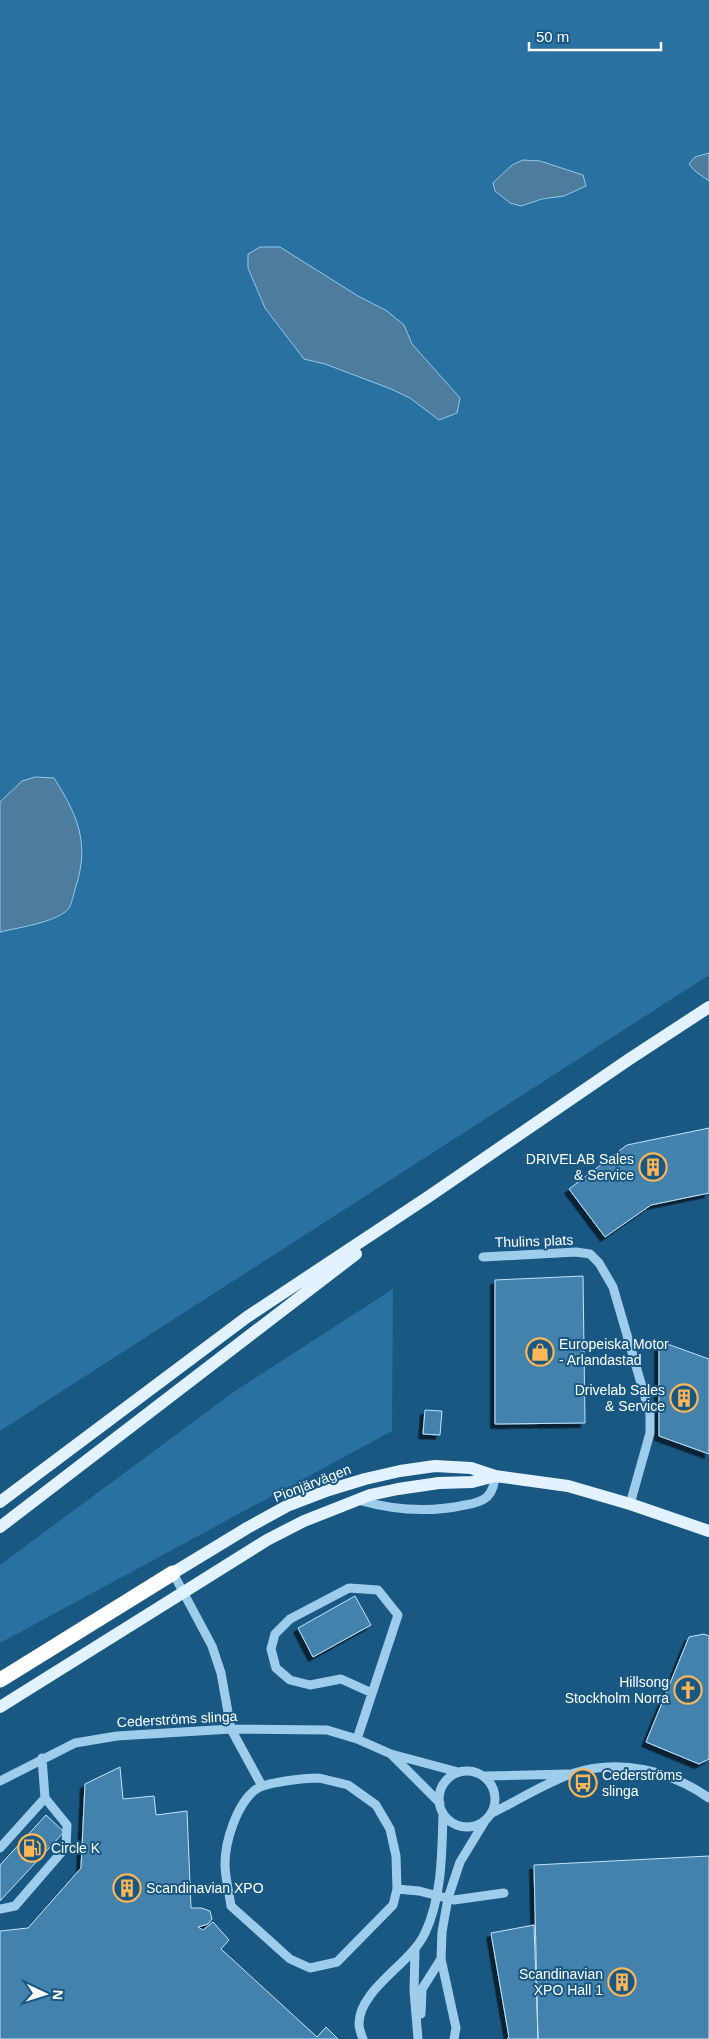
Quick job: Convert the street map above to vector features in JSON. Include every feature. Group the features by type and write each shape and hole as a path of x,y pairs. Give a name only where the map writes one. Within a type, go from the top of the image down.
{"highway":[{"path":"0,1680 173,1573"}],"main road":[{"path":"0,1502 247,1317 428,1198 628,1060 709,1007"},
{"path":"0,1527 259,1330 428,1198"},
{"name":"Pionjärvägen","path":"173,1573 287,1506 356,1481 400,1471 434,1466 471,1468 495,1476 568,1486 709,1530"},
{"name":"Pionjärvägen","path":"0,1707 183,1591 268,1540 304,1521 358,1500 398,1489 439,1483 472,1482 495,1476"}],"street":[{"name":"Thulins plats","path":"483,1257 576,1252 590,1254 599,1263 613,1287 650,1414 650,1433 630,1504"},
{"path":"358,1500 380,1506 403,1509 448,1509 472,1504 486,1498 493,1489 495,1476"},
{"path":"173,1573 216,1658 227,1697 231,1729 262,1786"},
{"path":"357,1739 372,1694 398,1615 378,1590 349,1588 290,1619 274,1634 271,1649 276,1668 290,1680 310,1685 341,1680 372,1694"},
{"name":"Cederströms slinga","path":"0,1781 42,1758 75,1743 117,1736 231,1729 327,1730 357,1739 391,1754 458,1772 475,1772 484,1776 570,1774 593,1769 617,1767 654,1771 692,1786 709,1798"},
{"name":"Cederströms slinga","path":"363,2039 359,2025 362,2009 385,1978 415,1950 425,1933 436,1895 442,1856 443,1813 440,1803 391,1754"},
{"path":"0,1909 15,1906 66,1847 66,1825 45,1798 42,1758"},
{"path":"440,1803 440,1792 444,1783 450,1776 458,1772"},
{"name":"Cederströms slinga","path":"454,2039 456,2028 441,1959 442,1932 448,1898 460,1862 492,1813 570,1774"},
{"path":"484,1776 491,1784 495,1793 492,1813"},
{"path":"302,1778 319,1778 348,1785 376,1805 390,1829 396,1856 397,1889 393,1905 337,1962 310,1968 290,1959 231,1906 225,1863 229,1833 238,1813 254,1790 262,1786 302,1778"},
{"path":"0,1848 45,1798"},
{"path":"443,1813 451,1822 462,1826 474,1826 485,1821"},
{"path":"397,1889 418,1891 454,1900 504,1893"},
{"path":"415,1950 414,1991 418,2039"},
{"path":"418,2039 422,1989 441,1959"}],"shaded area":[{"path":"0,0 709,0 709,975 0,1431"},
{"path":"709,153 709,181 689,164 695,157"},
{"path":"523,160 540,161 583,175 586,186 564,196 542,199 521,206 510,203 495,191 493,183 512,165"},
{"path":"260,247 280,247 358,296 387,311 404,325 412,344 460,398 457,413 439,420 410,398 391,389 325,364 304,359 265,308 248,268 248,254"},
{"path":"35,777 54,778 69,804 79,829 82,856 80,870 71,903 64,913 47,921 0,932 0,802 22,781"},
{"path":"393,1289 392,1431 0,1643 0,1565 235,1391"}],"building":[{"name":"DRIVELAB Sales & Service","path":"709,1128 709,1193 651,1205 605,1237 569,1189 627,1145"},
{"name":"Europeiska Motor - Arlandastad","path":"583,1276 585,1423 495,1424 495,1280"},
{"name":"Drivelab Sales & Service","path":"659,1341 709,1359 709,1454 659,1436"},
{"path":"425,1410 442,1411 440,1435 423,1434"},
{"path":"355,1596 371,1625 313,1657 298,1628"},
{"name":"Hillsong Stockholm Norra","path":"704,1634 709,1636 709,1759 699,1764 646,1742 689,1637"},
{"name":"Scandinavian XPO","path":"120,1767 123,1799 154,1796 156,1815 187,1811 191,1908 201,1908 210,1911 212,1919 208,1924 198,1927 203,1930 213,1922 229,1940 221,1949 317,2037 326,2027 338,2039 0,2039 0,1931 28,1928 81,1868 85,1784"},
{"name":"Circle K","path":"46,1815 64,1832 0,1901 0,1865"},
{"name":"Scandinavian XPO Hall 1","path":"709,1856 709,2039 538,2039 534,1865"},
{"path":"534,1925 538,2039 507,2039 509,2037 491,1933"}],"place":[{"name":"DRIVELAB Sales & Service","path":"653,1167"},
{"name":"Europeiska Motor - Arlandastad","path":"540,1352"},
{"name":"Drivelab Sales & Service","path":"684,1398"},
{"name":"Hillsong Stockholm Norra","path":"688,1690"},
{"name":"Cederströms slinga","path":"583,1783"},
{"name":"Circle K","path":"32,1848"},
{"name":"Scandinavian XPO","path":"127,1888"},
{"name":"Scandinavian XPO Hall 1","path":"622,1982"}]}
